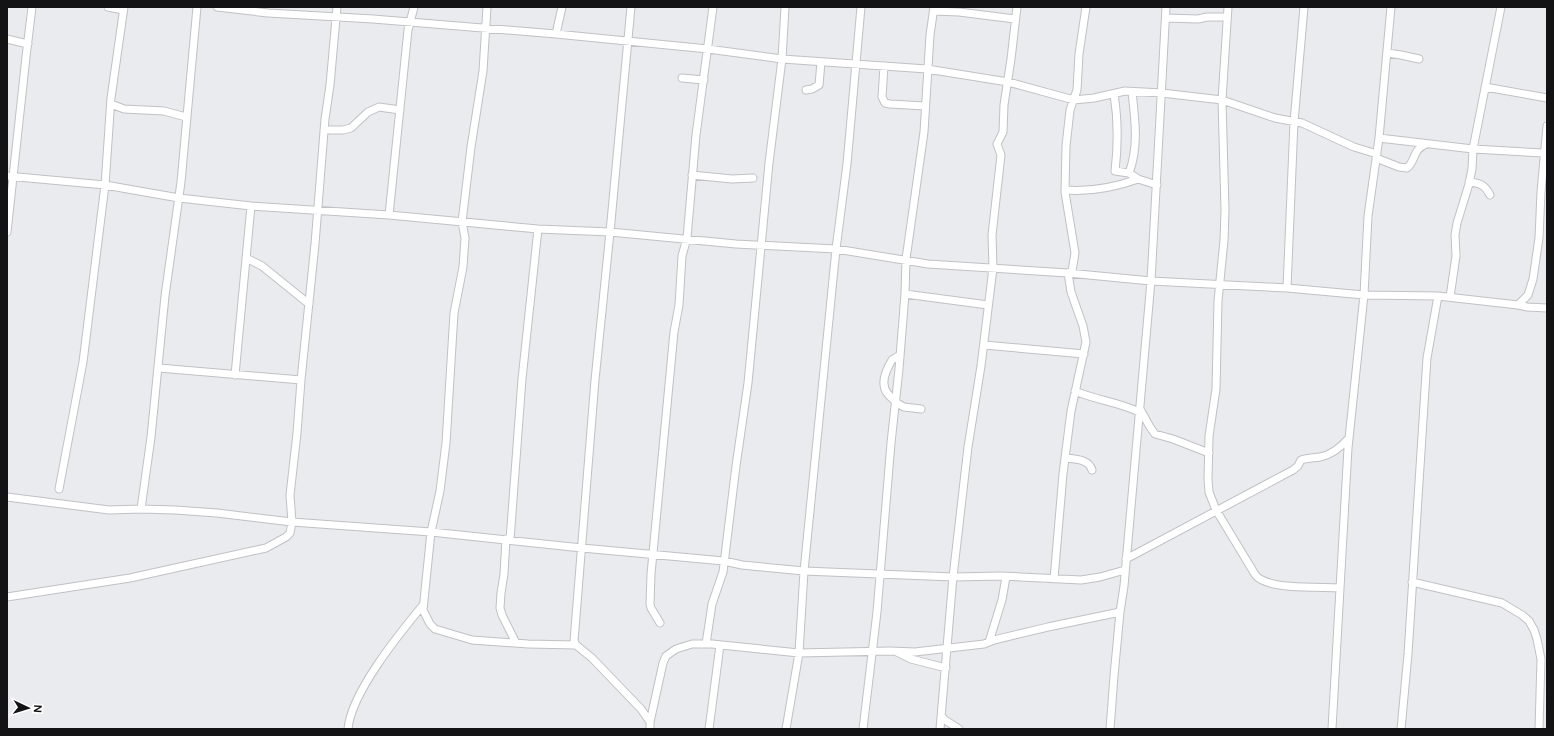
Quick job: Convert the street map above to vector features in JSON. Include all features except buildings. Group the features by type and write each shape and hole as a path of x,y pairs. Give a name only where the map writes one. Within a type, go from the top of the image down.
{"street":[{"path":"7,232 10,177 32,7"},
{"path":"59,489 83,362 105,185 111,104 124,8 108,7"},
{"path":"141,508 159,368 165,296 184,154 186,116 197,7"},
{"path":"217,7 268,13 556,34 708,49 782,59 927,69 1008,82 1074,100 1132,92 1162,93 1222,100 1276,118 1311,126 1399,167 1408,168 1415,154 1422,146 1426,144"},
{"path":"7,597 130,578 266,548 286,537 290,533 292,522 290,495 337,7"},
{"path":"389,215 409,23 414,7"},
{"path":"486,7 482,84 471,147 462,222 465,242 461,278 454,304 446,443 440,491 431,532 423,605 426,618 435,629 472,640 576,645"},
{"path":"556,34 562,7"},
{"path":"631,7 595,380 574,641 576,645 592,658 642,708 650,725"},
{"path":"660,623 650,604 652,554 674,332 679,305 682,256 687,238 696,135 713,7"},
{"path":"706,644 712,604 722,575 748,383 769,163 782,59 785,7"},
{"path":"786,729 798,653 804,571 836,249 847,164 861,7"},
{"path":"940,729 953,577 968,447 984,345 992,268 992,235 1001,155 997,144 1003,132 1017,7"},
{"path":"1068,273 1072,271 1075,254 1065,190 1068,123 1070,110 1077,90 1079,54 1086,7"},
{"path":"1110,729 1152,281 1166,7"},
{"path":"1228,7 1222,100 1225,210 1218,317 1216,389 1209,436 1208,485 1216,510 1253,571 1260,579 1266,582 1286,585 1340,588"},
{"path":"1287,288 1294,122 1304,7"},
{"path":"1332,729 1349,438 1364,295 1368,216 1379,138 1391,7"},
{"path":"1450,297 1456,256 1455,235 1457,223 1469,182 1484,87 1501,7"},
{"path":"863,729 873,651 896,402 905,294 906,259 924,132 927,69 934,9 1015,19"},
{"path":"1166,18 1198,19 1207,17 1227,17"},
{"path":"7,39 28,44"},
{"path":"1387,53 1418,59"},
{"path":"806,90 812,89 819,85 821,62"},
{"path":"884,66 882,78 882,97 885,103 925,106"},
{"path":"682,78 704,80"},
{"path":"1484,87 1547,98"},
{"path":"1129,173 1135,152 1135,122 1132,92"},
{"path":"1114,94 1117,141 1115,171 1129,173 1138,179 1157,185"},
{"path":"111,104 124,109 164,111 186,116"},
{"path":"324,130 344,130 351,128 368,112 379,107 400,110"},
{"path":"1518,305 1528,295 1543,238 1544,153 1547,126"},
{"path":"1379,138 1473,149 1544,153"},
{"path":"692,175 753,178"},
{"path":"10,177 105,185 179,198 251,206 687,238 761,246 836,249 906,259 928,264 1068,273 1221,286 1287,288 1364,295 1438,296 1526,307 1547,308"},
{"path":"1065,190 1086,191 1125,184 1138,179"},
{"path":"1469,182 1482,184 1485,186 1490,195"},
{"path":"235,375 251,206"},
{"path":"516,643 500,608 538,228"},
{"path":"246,258 262,266 309,304"},
{"path":"1054,579 1065,458 1075,391 1084,354 1086,336 1071,292 1068,273"},
{"path":"905,294 988,305"},
{"path":"1401,729 1408,654 1426,358 1438,296"},
{"path":"984,345 1084,354"},
{"path":"900,355 892,360 884,383 886,392 896,402 904,407 921,409"},
{"path":"159,368 301,380"},
{"path":"1075,391 1108,402 1140,410 1155,434 1173,439 1209,453"},
{"path":"1126,559 1293,470 1302,460 1321,457 1332,453 1349,438"},
{"path":"1065,458 1085,461 1089,464 1092,470"},
{"path":"7,497 109,510 141,508 217,513 292,522 431,532 724,561 742,565 804,571 1081,580 1125,570"},
{"path":"989,642 1002,600 1006,577"},
{"path":"1412,582 1502,603 1529,621 1537,638 1541,659 1540,729"},
{"path":"348,729 358,695 391,645 423,605"},
{"path":"650,725 663,663 666,656 683,646 692,644 706,644 798,653 873,651 915,652 984,644 1048,627 1120,612"},
{"path":"709,729 720,645"},
{"path":"895,651 911,659 946,668"},
{"path":"942,717 959,729"}]}
